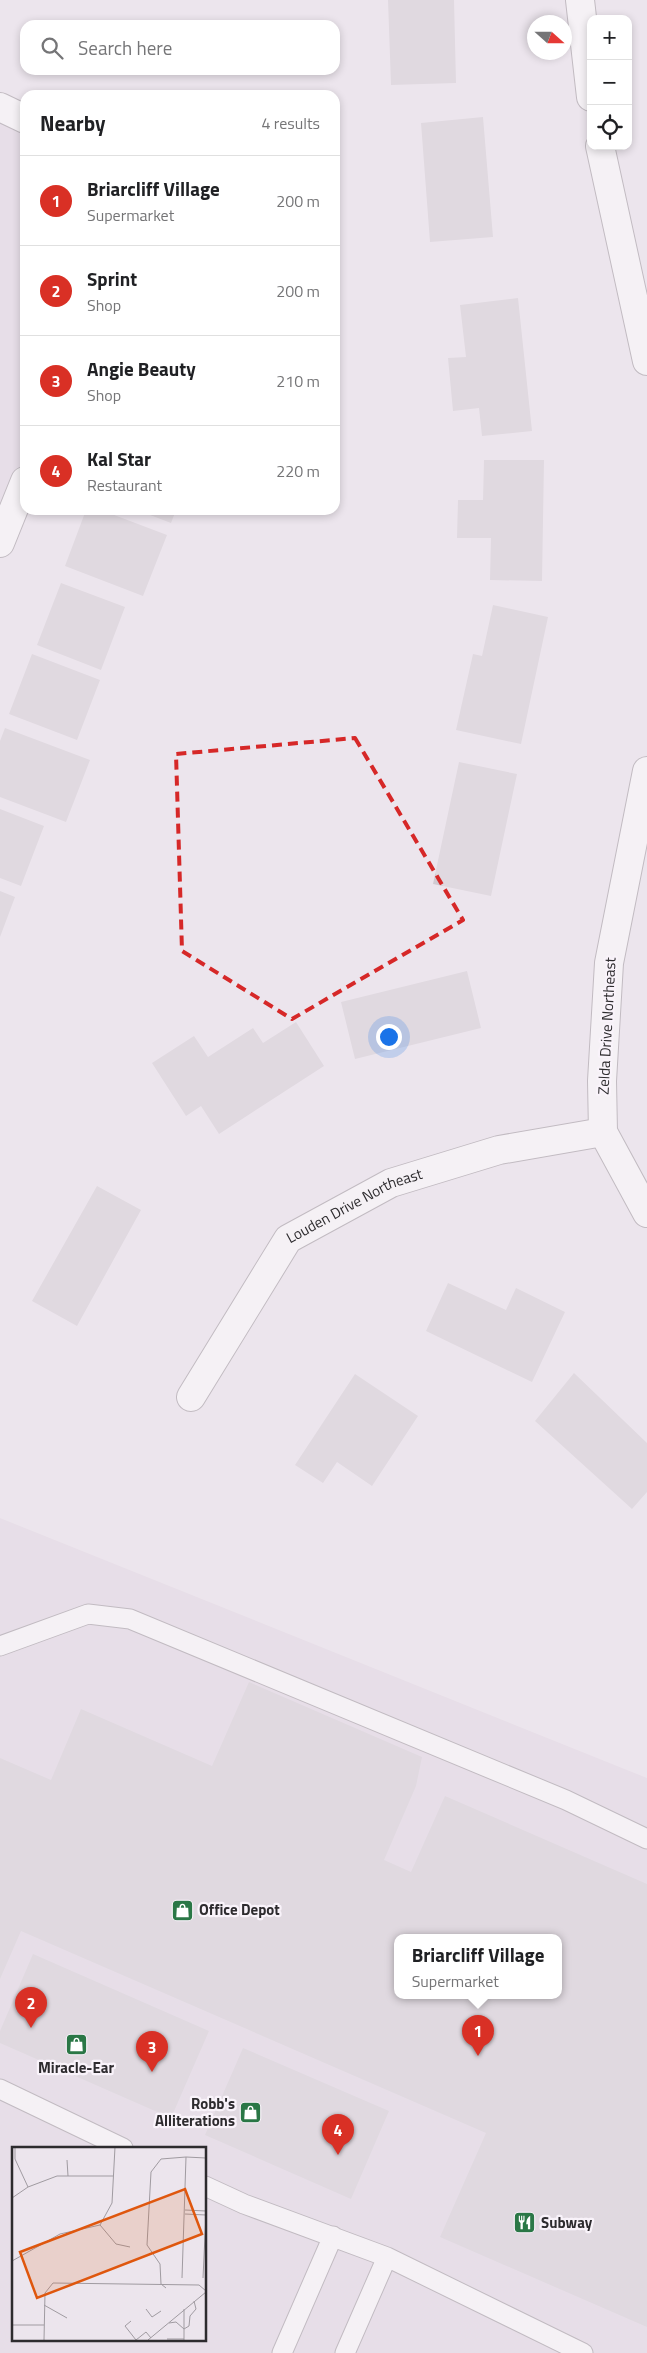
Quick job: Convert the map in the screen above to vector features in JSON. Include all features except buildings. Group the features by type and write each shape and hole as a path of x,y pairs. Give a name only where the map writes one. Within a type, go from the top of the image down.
{"street":[{"path":"580,0 587,62"},
{"path":"0,107 20,117"},
{"path":"601,150 647,361"},
{"path":"0,543 20,493"},
{"name":"Zelda Drive Northeast","path":"647,771 609,963 602,1081 602,1132 647,1213"},
{"name":"Louden Drive Northeast","path":"191,1397 288,1239 391,1183 500,1150 602,1132"}],"lane":[{"path":"0,1646 88,1614 130,1618 566,1800 647,1839"},
{"path":"0,2089 121,2147"},
{"path":"206,2186 244,2204 387,2257 583,2353"},
{"path":"282,2353 333,2236"},
{"path":"345,2353 387,2257"}],"highlighted area":[{"path":"355,738 463,920 292,1019 182,951 176,754"}],"shaded area":[{"path":"0,120 20,130 20,493 0,543"},
{"path":"0,1518 647,1778 647,2353 0,2353"}],"place":[{"name":"Office Depot","path":"183,1910"},
{"name":"Sprint","path":"31,2028"},
{"name":"Miracle-Ear","path":"76,2045"},
{"name":"Briarcliff Village","path":"478,2056"},
{"name":"Angie Beauty","path":"152,2072"},
{"name":"Robb's Alliterations","path":"251,2113"},
{"name":"Kal Star","path":"338,2155"},
{"name":"Subway","path":"525,2223"}]}
